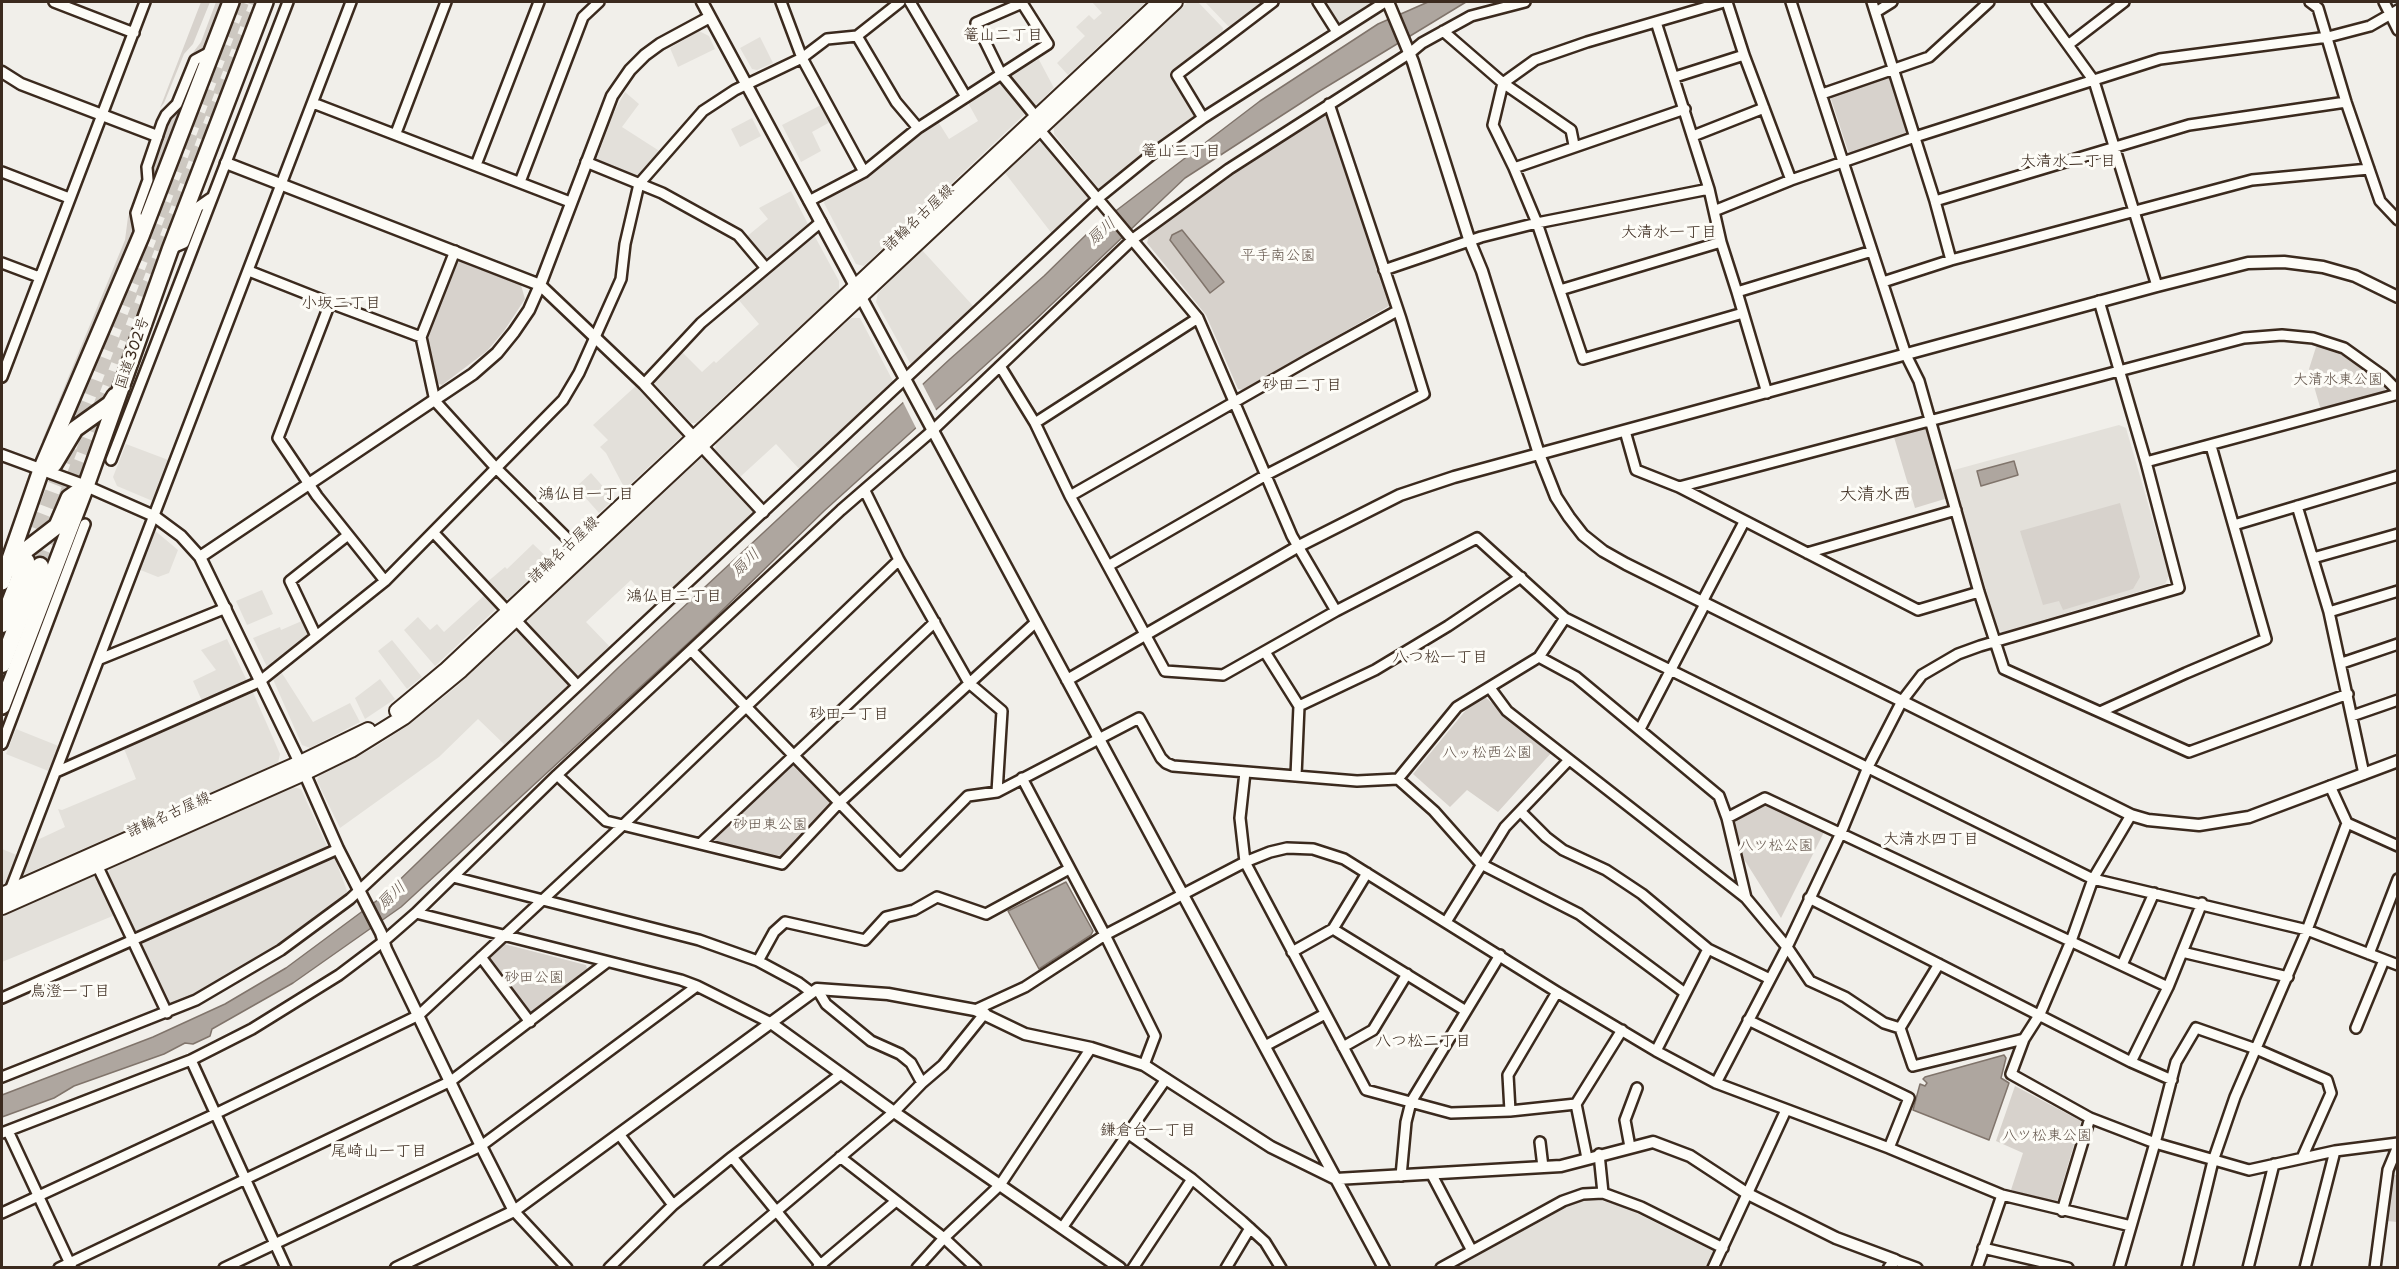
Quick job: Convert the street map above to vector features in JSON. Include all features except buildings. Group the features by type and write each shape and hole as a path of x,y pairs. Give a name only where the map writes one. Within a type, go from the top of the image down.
{"highway":[{"path":"2,582 41,470 141,236 231,2"},
{"name":"国道302号","path":"2,706 41,563 86,486 170,250 265,2"},
{"path":"41,470 54,464 75,429 110,404 120,389"},
{"path":"2,582 22,553 57,526 69,498 86,486"},
{"path":"2,624 41,563"},
{"path":"2,664 41,563"}],"main road":[{"name":"諸輪名古屋線","path":"1038,123 1160,2"},
{"name":"諸輪名古屋線","path":"512,615 1038,123 1175,2"},
{"name":"諸輪名古屋線","path":"5,900 302,768 351,750 404,717 461,670 577,548 698,442"},
{"name":"諸輪名古屋線","path":"5,900 97,865 302,768"}],"street":[{"path":"54,2 134,33"},
{"path":"2,376 5,357 39,277 146,2"},
{"path":"111,460 288,2"},
{"path":"5,900 351,2"},
{"path":"396,133 446,2"},
{"path":"476,165 539,2"},
{"path":"520,182 583,17 599,2"},
{"path":"702,2 1384,1268"},
{"path":"781,2 802,58 864,172"},
{"path":"56,772 260,682 385,580 563,400 579,373 621,279 625,244 639,184 703,111 746,85 802,58 827,39 857,36 900,2"},
{"path":"910,2 966,97"},
{"path":"809,201 864,172 918,128 1001,74 1048,44 1023,2 976,23 1001,74 1097,199 1198,318 1299,546 1336,611"},
{"path":"1203,118 1177,75 1273,2"},
{"path":"1318,2 1337,32"},
{"path":"70,1265 39,1195 5,1132 191,1060 252,1029 339,975 382,937 416,913 557,775 865,490 930,426 1000,366 1130,236 1229,169 1443,31 1471,16 1525,2"},
{"path":"1743,313 1583,359 1537,223 1493,125 1503,83 1535,60 1587,42 1725,2 1791,180"},
{"path":"1791,2 1906,355 1919,381 1932,421 1979,592 2004,669 2189,752 2348,694"},
{"path":"1872,2 1935,201 1951,260"},
{"path":"1876,12 1892,2"},
{"path":"1822,94 1929,57 1989,2"},
{"path":"2037,2 2094,81 2157,286"},
{"path":"2068,45 2124,2"},
{"path":"2310,2 2318,8 2379,201 2397,220"},
{"path":"2385,2 2394,13 2397,30"},
{"path":"2,1077 196,1000 255,968 350,899 361,894 577,685 1097,199 1150,154 1203,118 1337,32 1388,4 1410,53 1539,454 1556,497 1583,535 1626,564 2131,815 2183,824 2224,822 2248,817 2397,761"},
{"path":"1714,211 1791,180 1915,137 2160,59 2328,37 2370,26 2394,13"},
{"path":"200,557 473,374 497,353 524,317 540,285 612,96 630,70 660,44 710,17"},
{"path":"1656,22 1709,189 1722,242 1767,393"},
{"path":"1443,31 1503,83 1571,130 1574,146"},
{"path":"857,36 896,102 918,128"},
{"path":"141,236 136,213 148,180 147,166 157,136 166,115 177,104 195,60 212,51"},
{"path":"1675,76 1744,55"},
{"path":"2,72 21,84 157,136"},
{"path":"1935,201 2188,125 2346,102"},
{"path":"313,103 396,133 570,202"},
{"path":"1108,566 1266,475 1424,394 1329,104"},
{"path":"1693,136 1764,108"},
{"path":"1514,168 1685,109"},
{"path":"586,162 662,194 738,235 765,267"},
{"path":"226,163 540,285 644,384 763,512"},
{"path":"1883,282 1951,260 2252,180 2369,169"},
{"path":"2,172 69,198"},
{"path":"1384,270 1537,223 1709,189"},
{"path":"170,250 184,243 198,207 212,198"},
{"path":"644,384 701,323 821,222"},
{"path":"1560,290 1722,242"},
{"path":"455,251 421,337 435,400 496,468 577,548"},
{"path":"1737,292 1872,251"},
{"path":"1067,680 1299,546 1400,495 1454,477 2099,301 2248,263 2284,262 2323,267 2355,276 2397,297"},
{"path":"2,263 39,277"},
{"path":"249,271 421,337"},
{"path":"1716,1083 1840,835 1868,767 1902,701 1922,675 1958,654 2179,588 2146,462 2099,301"},
{"path":"330,303 278,438 308,485 385,580"},
{"path":"1070,496 1397,311"},
{"path":"1035,423 1198,318"},
{"path":"1679,488 2244,338 2292,336 2313,338 2344,348 2383,375 2397,392 2211,446 2146,462"},
{"path":"1000,366 1035,423 1070,496 1165,671 1223,675 1336,611 1478,538 1565,618 2093,879 2202,903 2307,930 2397,965"},
{"path":"1625,431 1636,470 1679,488 1918,610 1979,592"},
{"path":"2100,712 2266,639 2211,446"},
{"path":"2,455 86,486 154,516 180,536 200,557 302,768 338,849 514,1211 567,1268"},
{"path":"2234,525 2397,476"},
{"path":"865,490 899,560 969,683 1002,711 998,792"},
{"path":"2297,506 2342,663 2364,774"},
{"path":"1807,553 1956,510"},
{"path":"1641,729 1744,522"},
{"path":"2,744 85,524"},
{"path":"433,532 577,685"},
{"path":"2313,558 2397,534"},
{"path":"316,636 290,581 348,535"},
{"path":"2,1213 215,1114 419,1015 501,936 622,826 899,560"},
{"path":"41,563 65,577"},
{"path":"1299,706 1375,670 1448,626 1521,577"},
{"path":"2329,612 2397,591"},
{"path":"100,658 225,608"},
{"path":"1398,779 1457,707 1539,657 1565,618"},
{"path":"700,844 935,622"},
{"path":"557,775 606,821 782,864 839,803 1036,622"},
{"path":"2342,663 2397,644"},
{"path":"691,650 900,865 968,796 998,792 1139,718 1166,764 1357,781 1398,779 1434,811 1481,864 1579,914 1685,993"},
{"path":"1264,652 1299,706 1296,776"},
{"path":"1539,657 1576,677 1719,796 1727,818 1746,898"},
{"path":"1490,688 1507,711 1746,898 1810,981 1845,997 1884,1023 1900,1028"},
{"path":"2352,716 2397,700"},
{"path":"1446,922 1505,827 1568,761"},
{"path":"1245,772 1240,818 1245,862 1366,1090 1451,1113 1510,1111 1576,1104"},
{"path":"1022,778 1105,935 1155,1036 1144,1065"},
{"path":"2330,786 2347,823 2397,846"},
{"path":"1727,818 1765,798 2168,987"},
{"path":"1521,812 1563,850 1606,870 1642,894 1708,949 1770,979"},
{"path":"2131,815 2093,879 2071,941 2040,1014 2024,1039 2011,1074 2090,1118 2156,1143 2249,1170 2335,1151 2397,1144 2375,1268"},
{"path":"2187,1268 2213,1161 2235,1097 2288,977 2347,823"},
{"path":"709,1268 894,1113 922,1083 943,1065 980,1011 1024,987 1105,935 1182,893 1245,862 1287,848 1313,849 1344,859 1557,992 1656,1051 1716,1083 1889,1148 2002,1195 2131,1226"},
{"path":"2,998 338,849"},
{"path":"97,865 167,1013"},
{"path":"758,961 774,932 785,922 865,940 886,917 914,910 937,897 987,914 1070,869"},
{"path":"1292,951 1333,929 1367,873"},
{"path":"453,878 699,940 758,961 814,990 888,994 980,1011 1025,1034 1091,1048 1144,1065 1271,1147 1336,1179 1560,1166 1599,1154 1653,1142 1690,1156 1748,1194 1836,1238 1892,1264 1917,1268"},
{"path":"2369,954 2394,901 2397,879"},
{"path":"2122,965 2154,893"},
{"path":"1809,898 2132,1062 2172,1080"},
{"path":"2132,1062 2168,987 2202,903"},
{"path":"416,913 697,986 771,1023 894,1113 1120,1268"},
{"path":"1333,929 1466,1011"},
{"path":"1656,1051 1708,949"},
{"path":"2182,952 2288,977"},
{"path":"1401,1176 1406,1122 1411,1102 1500,955"},
{"path":"481,957 530,1022"},
{"path":"2356,1028 2384,960"},
{"path":"59,1268 70,1265 451,1081 606,963"},
{"path":"1939,964 1900,1028 1912,1066 2024,1039"},
{"path":"1343,1047 1373,1030 1407,974"},
{"path":"224,1268 481,1146 697,986"},
{"path":"396,1268 514,1211 814,990"},
{"path":"814,990 826,1004 872,1041 900,1054 911,1063 922,1083"},
{"path":"1510,1111 1508,1075 1557,992"},
{"path":"1265,1046 1325,1014"},
{"path":"1748,1020 1909,1098 1889,1148"},
{"path":"2119,1268 2156,1143 2176,1062 2196,1028 2256,1049 2327,1080 2331,1093 2302,1158"},
{"path":"1587,1158 1576,1104 1622,1030"},
{"path":"917,1268 944,1238 1000,1185 1091,1048"},
{"path":"191,1060 286,1268"},
{"path":"609,1268 673,1205 841,1074"},
{"path":"1062,1228 1166,1079"},
{"path":"1630,1147 1625,1120 1637,1088"},
{"path":"1713,1268 1786,1110"},
{"path":"2061,1211 2090,1118"},
{"path":"619,1134 673,1205"},
{"path":"1129,1134 1192,1179 1250,1228 1265,1242 1281,1268"},
{"path":"1540,1142 1543,1167"},
{"path":"2305,1268 2335,1151"},
{"path":"1599,1154 1603,1192"},
{"path":"732,1157 821,1267 896,1201"},
{"path":"840,1157 944,1238 976,1268"},
{"path":"2248,1268 2274,1164"},
{"path":"1432,1175 1472,1251"},
{"path":"1134,1268 1192,1179"},
{"path":"1441,1268 1563,1201 1583,1194 1603,1192 1641,1207 1723,1248"},
{"path":"1977,1268 2002,1195"},
{"path":"1226,1268 1250,1228"},
{"path":"1983,1248 2068,1268"}],"shaded area":[{"path":"1092,2 1146,2 1068,75 1057,63 1085,36 1076,27 1089,15 1094,20 1102,13"},
{"path":"1188,2 1198,2 1223,28 1221,38 1173,74 1196,110 1196,116 1102,189 1099,189 1054,134 1054,127"},
{"path":"1205,2 1268,2 1235,26 1228,26"},
{"path":"1321,2 1375,2 1340,24 1335,23"},
{"path":"699,31 709,36 715,49 678,67 670,48"},
{"path":"760,37 773,63 757,70 752,69 740,48"},
{"path":"1037,56 1054,88 1034,107 1009,78 1010,74"},
{"path":"996,82 1003,84 1026,113 864,266 856,264 824,203 825,198 865,176 919,131 937,120 949,139 978,121 967,101"},
{"path":"625,92 639,104 622,127 661,152 639,178 635,179 599,164 597,158 613,114"},
{"path":"823,104 832,121 812,132 821,151 801,162 782,125"},
{"path":"752,118 761,136 740,147 731,129"},
{"path":"1040,141 1044,141 1090,197 1089,201 1053,235 1005,173"},
{"path":"791,191 809,226 769,260 763,259 745,238 768,219 759,208"},
{"path":"813,233 839,281 839,290 696,423 691,423 655,384 655,379 681,351 702,372 714,361 716,363 759,324 737,298"},
{"path":"922,250 975,308 914,365 910,363 876,302 878,293"},
{"path":"851,318 860,318 894,383 801,471 776,444 740,477 715,450 716,443"},
{"path":"638,384 681,429 682,436 625,489 606,453 600,447 608,440 593,425"},
{"path":"2119,425 2126,428 2169,576 2165,584 2003,632 1998,630 1952,474 1954,470"},
{"path":"126,444 171,461 155,502 117,486 113,477"},
{"path":"706,457 753,506 753,513 655,607 631,580 586,622 611,648 580,677 574,677 524,623 701,458"},
{"path":"591,473 614,499 599,513 576,487"},
{"path":"153,529 178,550 169,573 158,577 138,569"},
{"path":"533,544 550,560 508,599 500,597 486,583 505,567 507,569"},
{"path":"262,590 273,614 247,625 236,601"},
{"path":"487,593 496,602 496,609 435,666 404,630 418,617 430,630 437,624 444,632"},
{"path":"304,620 309,632 308,637 268,669 253,638"},
{"path":"519,628 569,680 570,687 506,746 478,719 439,757 340,828 317,781 319,775 372,749 410,724 456,687"},
{"path":"227,639 248,683 203,703 193,681 216,670 201,650"},
{"path":"392,640 422,677 407,689 378,651"},
{"path":"280,670 313,722 350,703 360,722 310,748 302,745 272,677"},
{"path":"380,679 395,699 365,719 355,698"},
{"path":"252,690 280,754 278,763 19,877 33,842 65,827 58,809 62,810 136,779 123,746"},
{"path":"16,729 61,747 51,772 6,754"},
{"path":"293,787 301,789 327,846 325,850 140,932 135,930 108,873 110,869"},
{"path":"2,849 19,856 8,882 2,885"},
{"path":"330,858 335,859 349,896 279,948 174,1007 170,1006 141,945 143,940"},
{"path":"93,876 97,878 115,915 2,962 2,916"},
{"path":"1603,1201 1622,1206 1713,1251 1713,1256 1707,1268 1455,1267 1571,1204"}],"green space":[{"path":"201,2 210,2 193,44 184,54 160,108"},
{"path":"216,2 225,2 208,45 195,55 176,102 170,107 188,59 201,42"},
{"path":"199,66 141,214 149,171 169,116"},
{"path":"1886,76 1891,79 1909,130 1906,136 1852,154 1848,151 1831,99 1832,94"},
{"name":"平手南公園","path":"1326,112 1329,113 1390,302 1389,306 1243,390 1238,389 1206,315 1147,243 1149,235 1186,203 1251,157"},
{"path":"144,162 145,175 135,232 47,442 42,441 125,240 128,217 141,182"},
{"path":"460,262 521,285 525,299 504,331 487,351 442,385 435,382 425,337 454,263"},
{"name":"大清水東公園","path":"2320,346 2352,358 2365,367 2387,386 2383,393 2325,409 2320,407 2309,369 2316,347"},
{"path":"1928,427 1948,498 1915,508 1894,437"},
{"path":"2120,503 2140,577 2133,589 2063,610 2059,601 2043,605 2020,531"},
{"name":"八ッ松西公園","path":"1480,693 1552,752 1498,812 1467,790 1450,807 1413,774"},
{"name":"砂田東公園","path":"793,755 839,803 782,864 700,844"},
{"name":"八ツ松公園","path":"1760,799 1824,832 1781,918 1742,856 1734,815"},
{"name":"砂田公園","path":"504,944 586,965 588,972 531,1015 527,1014 487,961 488,956"},
{"name":"八ツ松東公園","path":"2015,1086 2081,1121 2057,1202 2011,1190 2023,1153 1996,1141"},
{"path":"2392,1175 2397,1175 2397,1222 2387,1221"}],"water":[{"name":"扇川","path":"1428,2 1466,2 1318,92 1185,178 1033,322 824,511 698,634 401,907 293,983 212,1029 210,1036 193,1044 185,1043 164,1054 74,1086 54,1098 2,1117 2,1095 153,1037 225,1004 286,968 383,896 619,667 950,359 1044,276 1092,229 1260,101 1378,24"},
{"path":"1182,230 1224,282 1210,293 1170,240 1172,235"},
{"path":"2014,461 2018,475 1981,486 1977,471"},
{"path":"1066,882 1093,931 1091,935 1039,969 1008,911"},
{"path":"2004,1055 2006,1058 2001,1078 2009,1083 1989,1140 1913,1110 1920,1084 1925,1086 1927,1083 1923,1079 1925,1077"}],"pier":[{"path":"922,383 937,412 917,430 902,400"}],"tunnel":[{"path":"30,552 241,2"},
{"path":"40,566 256,2"}],"district":[{"name":"篭山二丁目","path":"1003,36"},
{"name":"篭山三丁目","path":"1181,152"},
{"name":"大清水二丁目","path":"2068,162"},
{"name":"大清水一丁目","path":"1669,233"},
{"name":"小坂二丁目","path":"341,304"},
{"name":"砂田二丁目","path":"1302,386"},
{"name":"鴻仏目一丁目","path":"586,495"},
{"name":"大清水西","path":"1875,495"},
{"name":"鴻仏目二丁目","path":"674,597"},
{"name":"八つ松一丁目","path":"1440,658"},
{"name":"砂田一丁目","path":"849,715"},
{"name":"大清水四丁目","path":"1931,840"},
{"name":"鳥澄一丁目","path":"70,992"},
{"name":"八つ松二丁目","path":"1423,1042"},
{"name":"鎌倉台一丁目","path":"1148,1131"},
{"name":"尾崎山一丁目","path":"379,1152"}]}
